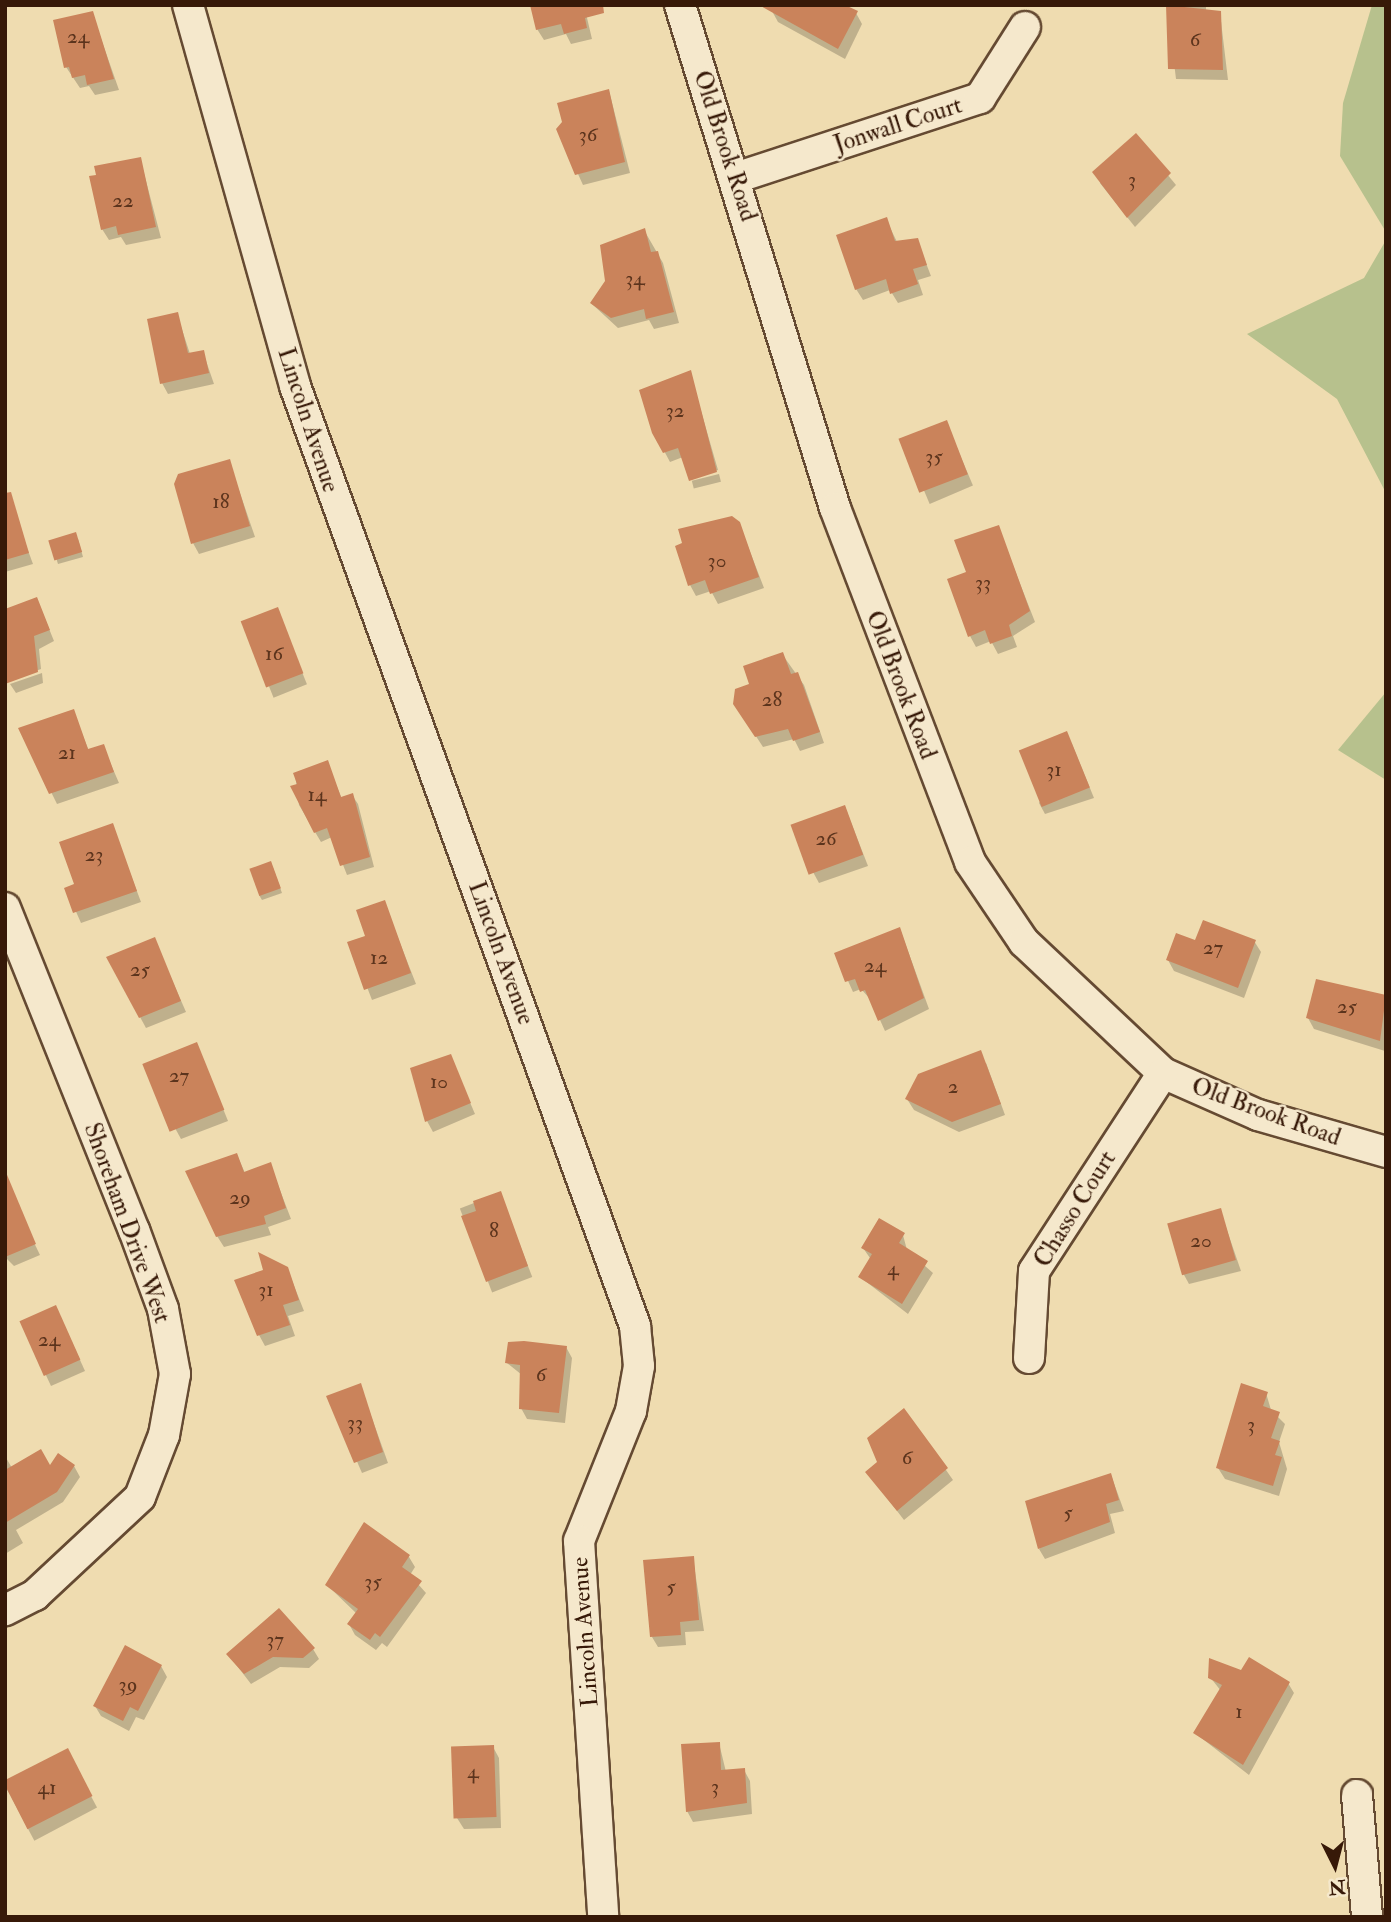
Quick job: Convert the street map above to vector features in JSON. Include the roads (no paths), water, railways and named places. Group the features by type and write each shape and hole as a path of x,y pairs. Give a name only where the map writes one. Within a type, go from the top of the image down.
{"street":[{"name":"Lincoln Avenue","path":"188,5 299,398 635,1326 639,1366 631,1411 579,1541 603,1917"},
{"name":"Old Brook Road","path":"680,5 835,508 970,862 1024,942 1163,1073 1258,1115 1386,1152"},
{"name":"Jonwall Court","path":"735,178 981,98 1025,27"},
{"name":"Shoreham Drive West","path":"5,908 143,1252 163,1309 175,1374 164,1435 140,1497 35,1595 5,1610"},
{"name":"Chasso Court","path":"1029,1358 1034,1271 1163,1073"},
{"path":"1357,1795 1367,1917"}]}
